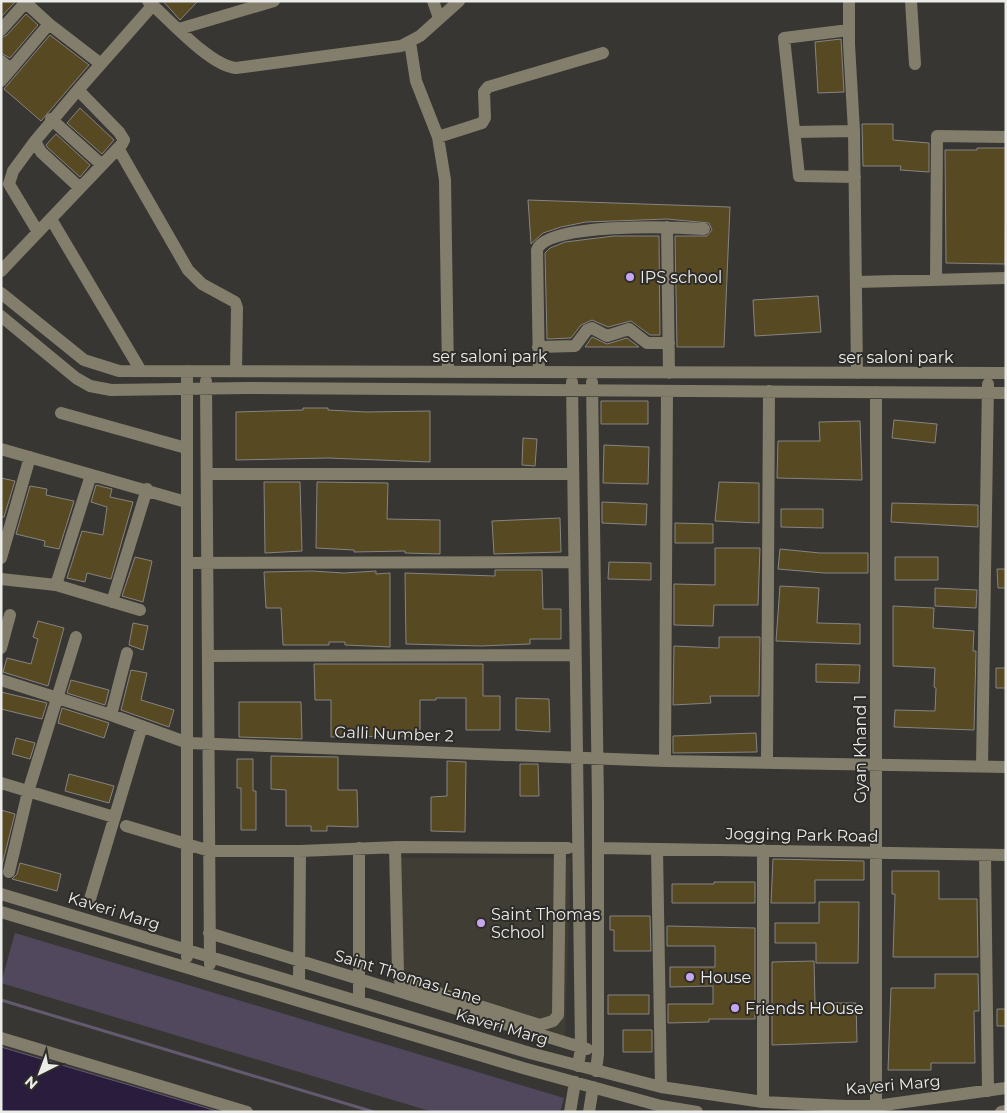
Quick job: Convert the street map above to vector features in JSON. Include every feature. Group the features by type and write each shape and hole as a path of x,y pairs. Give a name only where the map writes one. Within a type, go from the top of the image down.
{"street":[{"path":"180,29 274,1"},
{"path":"433,1 439,18"},
{"path":"38,232 10,184 13,171 51,120 101,64 150,3 212,59 227,67 236,68 392,48 410,42 459,1"},
{"path":"849,1 855,177 857,373"},
{"path":"911,1 915,64"},
{"path":"1,30 24,2 101,64"},
{"path":"1,81 6,65 49,24"},
{"path":"849,30 784,38 799,176 855,177"},
{"path":"410,42 416,81 438,138 442,155 447,211 448,372"},
{"path":"438,138 482,123 485,118 484,92 488,87 603,54"},
{"path":"1,271 124,140 78,90"},
{"path":"51,120 102,165"},
{"path":"795,132 854,131"},
{"path":"936,280 937,136 1006,136"},
{"path":"35,141 41,152 80,188"},
{"path":"118,148 188,270 202,284 235,302 237,308 236,372"},
{"path":"51,218 141,371"},
{"path":"667,227 669,372"},
{"path":"539,372 539,245 548,239 563,234 667,227 704,229"},
{"path":"857,282 1006,278"},
{"name":"ser saloni park","path":"1,292 84,360 119,371 1006,374"},
{"path":"1,316 76,378 90,386 111,390 592,390 1006,393"},
{"path":"538,347 575,346 587,330 592,328 607,336 629,330 647,344 669,342"},
{"path":"186,371 189,844 187,968"},
{"path":"206,371 210,974"},
{"path":"572,372 581,1048 578,1066"},
{"path":"592,372 598,848 598,1050 596,1071"},
{"path":"982,766 988,373"},
{"path":"665,761 667,391"},
{"path":"767,762 769,391"},
{"name":"Gyan Khand 1","path":"876,392 876,1106"},
{"path":"61,414 186,448"},
{"path":"1,449 186,502"},
{"path":"1,558 30,457"},
{"path":"207,474 574,474"},
{"path":"56,585 91,475"},
{"path":"112,602 147,490"},
{"path":"187,563 574,562"},
{"path":"1,579 56,585 140,610"},
{"path":"1,648 10,615"},
{"path":"9,872 28,792 76,637"},
{"path":"111,715 127,653"},
{"path":"208,656 576,655"},
{"name":"Galli Number 2","path":"1,680 58,697 188,743 665,761 1006,767"},
{"path":"90,899 142,726"},
{"path":"1,784 114,817"},
{"path":"126,826 210,851 300,851 395,847 578,848"},
{"path":"395,847 398,973 404,988"},
{"path":"359,848 359,1001"},
{"path":"498,1043 499,1019 540,1025 553,1021 558,1015 560,848"},
{"name":"Jogging Park Road","path":"598,848 1006,855"},
{"path":"657,849 661,1087"},
{"path":"763,850 763,1102"},
{"path":"299,983 300,851"},
{"path":"985,855 988,1092"},
{"name":"Kaveri Marg","path":"1,894 498,1043 661,1087 763,1102 876,1106 1006,1088"},
{"name":"Kaveri Marg","path":"1,912 575,1082 661,1106 697,1112"},
{"name":"Saint Thomas Lane","path":"209,933 359,979 404,988 499,1019 552,1039 581,1048 598,1050"},
{"path":"552,1039 553,1021"},
{"path":"1,1038 247,1112"},
{"path":"570,1112 575,1082"},
{"path":"589,1112 593,1087"},
{"path":"1001,1112 1006,1111"}],"shaded area":[{"name":"Saint Thomas School","path":"391,858 571,858 565,1038 397,987"},
{"path":"15,933 564,1098 560,1112 433,1112 1,983"},
{"path":"1,1047 220,1112 1,1112"}],"building":[{"path":"1,1 16,1 1,17"},
{"path":"163,1 198,1 180,20"},
{"path":"26,14 38,25 10,58 1,53 1,38 7,35"},
{"path":"50,35 89,65 41,121 4,89"},
{"path":"841,39 844,92 818,93 815,42"},
{"path":"80,108 114,140 102,154 67,123"},
{"path":"862,124 893,124 893,140 929,143 929,172 900,170 901,166 863,166"},
{"path":"56,134 90,165 80,177 47,147 46,145"},
{"path":"977,148 1006,148 1005,264 946,263 945,150 977,150"},
{"path":"528,200 730,207 724,347 677,347 675,236 707,236 712,230 709,223 667,219 586,222 543,233 531,244"},
{"path":"614,236 659,236 660,335 650,335 631,321 608,327 592,320 581,325 571,338 547,339 545,253 550,248 565,242"},
{"path":"818,296 821,332 755,336 753,300"},
{"path":"592,337 607,344 627,338 639,347 585,347"},
{"path":"601,401 648,401 648,424 601,424"},
{"path":"303,408 328,408 328,410 366,412 430,411 430,462 328,458 236,460 236,412 303,410"},
{"path":"894,420 937,424 935,443 892,438"},
{"path":"860,421 862,480 777,478 778,441 820,441 819,422"},
{"path":"523,438 537,439 535,466 522,465"},
{"path":"604,445 649,447 648,484 603,483"},
{"path":"1,478 15,481 4,517 1,517"},
{"path":"264,482 300,482 302,551 265,553"},
{"path":"317,482 388,483 387,519 440,520 440,554 405,553 405,551 354,552 354,550 316,548"},
{"path":"719,482 759,483 759,523 715,521"},
{"path":"96,485 112,489 110,497 133,502 111,579 87,573 85,582 67,578 82,531 103,535 107,507 91,502"},
{"path":"30,486 47,489 46,495 74,501 59,549 44,546 45,541 16,534"},
{"path":"602,502 647,504 646,525 602,523"},
{"path":"892,503 978,505 978,527 891,522"},
{"path":"781,509 823,509 823,528 781,527"},
{"path":"560,518 561,552 494,554 492,521"},
{"path":"675,523 713,524 713,543 675,543"},
{"path":"715,548 760,548 758,605 714,605 713,626 674,625 674,584 715,585"},
{"path":"780,549 820,553 868,553 868,573 824,573 778,569"},
{"path":"135,557 152,561 143,602 122,596"},
{"path":"895,557 938,557 938,580 895,580"},
{"path":"609,562 651,563 651,580 608,579"},
{"path":"997,569 1006,569 1006,588 998,588"},
{"path":"495,570 542,570 543,609 561,609 561,639 530,639 530,644 481,646 406,644 405,573 495,576"},
{"path":"312,571 344,573 376,571 376,574 390,573 390,647 345,645 345,642 329,642 329,645 283,645 281,608 266,608 264,572"},
{"path":"780,586 819,588 817,623 860,624 860,644 776,641"},
{"path":"935,588 977,590 976,608 935,606"},
{"path":"893,606 934,608 933,628 974,631 973,651 976,651 974,730 894,727 895,710 935,711 936,688 934,687 935,668 893,666"},
{"path":"38,621 64,628 48,686 3,672 7,658 31,664 38,639 33,637"},
{"path":"133,623 148,626 143,650 129,645"},
{"path":"719,637 760,637 759,696 710,696 711,703 673,705 674,646 719,648"},
{"path":"314,664 483,664 483,696 500,696 500,730 466,730 466,698 436,698 436,700 420,700 420,736 331,737 331,700 315,700"},
{"path":"816,664 860,665 859,683 816,682"},
{"path":"996,668 1006,668 1006,688 996,688"},
{"path":"131,670 147,673 141,700 174,710 169,727 121,710"},
{"path":"71,680 109,690 105,705 67,693"},
{"path":"1,692 47,703 42,719 1,709"},
{"path":"516,698 549,699 550,732 516,730"},
{"path":"239,702 301,702 302,739 239,737"},
{"path":"62,708 109,723 104,738 58,723"},
{"path":"756,733 757,752 673,753 673,736"},
{"path":"16,738 35,743 30,759 12,754"},
{"path":"271,756 338,757 338,790 357,790 358,827 327,826 327,831 311,831 311,826 286,826 286,790 271,789"},
{"path":"237,759 253,759 253,791 256,791 256,830 241,830 241,788 237,788"},
{"path":"447,761 466,762 465,832 431,831 431,797 447,796"},
{"path":"520,764 538,764 539,796 520,796"},
{"path":"69,774 114,786 109,803 65,791"},
{"path":"1,810 15,814 1,869"},
{"path":"773,859 864,861 864,880 815,880 815,903 771,903"},
{"path":"20,863 61,874 57,891 12,879 17,874"},
{"path":"892,871 939,871 939,899 977,899 978,957 893,957 895,894 892,894"},
{"path":"714,882 755,882 755,903 672,903 672,884 714,884"},
{"path":"819,902 859,902 858,963 816,963 816,943 775,943 775,923 819,923"},
{"path":"610,916 650,916 651,951 614,951 614,930 610,930"},
{"path":"667,926 755,928 755,1019 709,1019 709,1022 668,1023 668,1004 713,1004 713,986 670,987 670,967 715,967 715,946 667,946"},
{"path":"814,961 815,1003 856,1003 857,1042 772,1045 772,962"},
{"path":"935,974 978,974 979,1011 974,1011 975,1063 931,1063 931,1070 888,1070 891,988 935,988"},
{"path":"608,995 649,995 649,1014 608,1014"},
{"path":"997,1009 1006,1009 1006,1026 997,1026"},
{"path":"623,1030 652,1030 652,1052 623,1052"}],"waterway":[{"path":"1,1000 374,1112"}],"place":[{"name":"IPS school","path":"630,277"},
{"name":"Saint Thomas School","path":"481,923"},
{"name":"House","path":"690,977"},
{"name":"Friends HOuse","path":"735,1008"}]}
